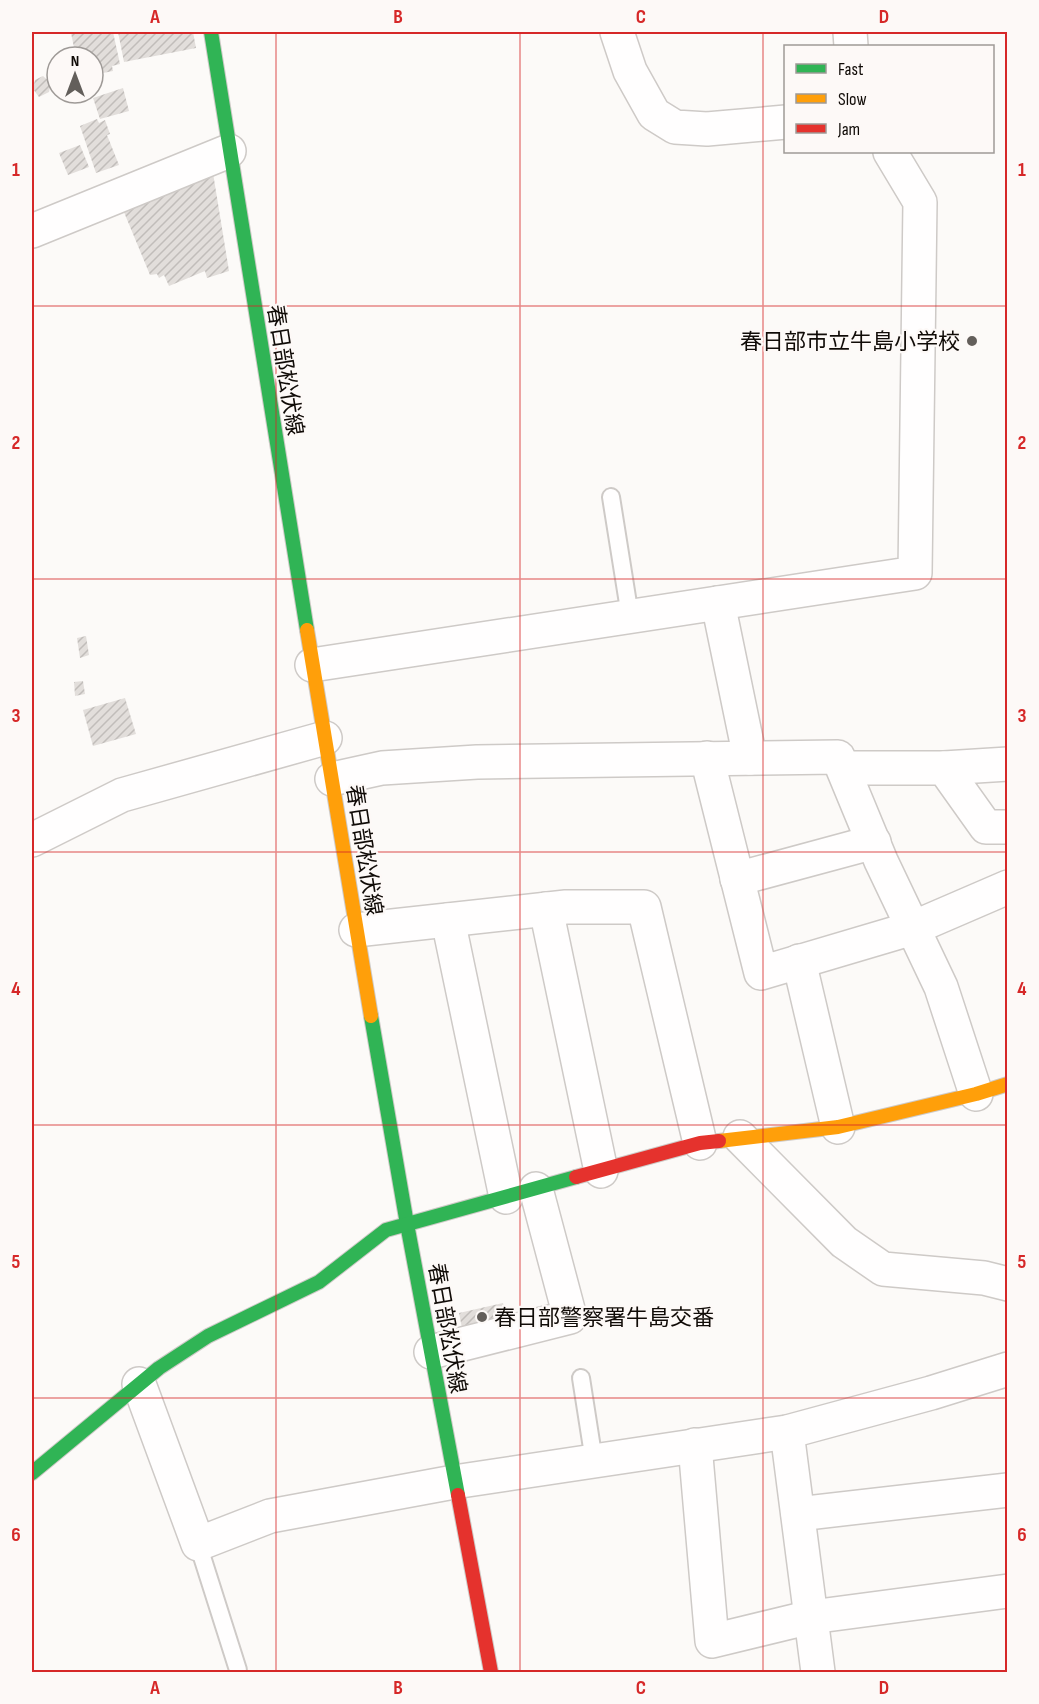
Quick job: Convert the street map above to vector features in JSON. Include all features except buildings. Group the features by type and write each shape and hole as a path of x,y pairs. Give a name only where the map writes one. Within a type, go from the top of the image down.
{"main road":[{"name":"春日部松伏線","path":"211,32 356,930 407,1224 491,1672"},
{"path":"32,1473 159,1368 208,1336 319,1282 386,1230 700,1143 838,1127 976,1094 1008,1084"}],"street":[{"path":"617,32 630,71 654,114 675,127 707,129 784,122"},
{"path":"32,231 62,212 229,151"},
{"path":"312,665 915,573 920,202 891,153"},
{"path":"718,603 750,758"},
{"path":"32,840 122,795 326,738"},
{"path":"707,758 761,973 913,928 1008,887"},
{"path":"332,779 382,768 477,762 838,758 941,987 976,1094"},
{"path":"844,768 944,768 1008,764"},
{"path":"944,768 987,826 1008,826"},
{"path":"737,879 874,842"},
{"path":"356,930 566,907 644,907 700,1143"},
{"path":"546,909 601,1171"},
{"path":"431,1352 570,1317 521,1193 448,920"},
{"path":"799,961 838,1127"},
{"path":"740,1137 844,1242 884,1269 984,1278 1008,1284"},
{"path":"140,1384 198,1544 270,1516 454,1482 787,1432 931,1393 1008,1369"},
{"path":"787,1432 818,1672"},
{"path":"695,1445 712,1641 811,1617 1008,1591"},
{"path":"798,1514 1008,1490"}],"lane":[{"path":"611,497 630,616"},
{"path":"581,1378 594,1461"},
{"path":"198,1544 238,1670"}],"traffic: fast":[{"path":"211,32 307,630"},
{"path":"371,1016 458,1495"},
{"path":"32,1473 159,1368 208,1336 319,1282 386,1230 576,1177"}],"traffic: slow":[{"path":"307,630 371,1016"},
{"path":"719,1141 838,1127 976,1094 1008,1084"}],"traffic: jam":[{"path":"576,1177 700,1143 719,1141"},
{"path":"458,1495 491,1672"}],"place":[{"name":"春日部市立牛島小学校","path":"972,341"},
{"name":"春日部警察署牛島交番","path":"482,1317"}]}
